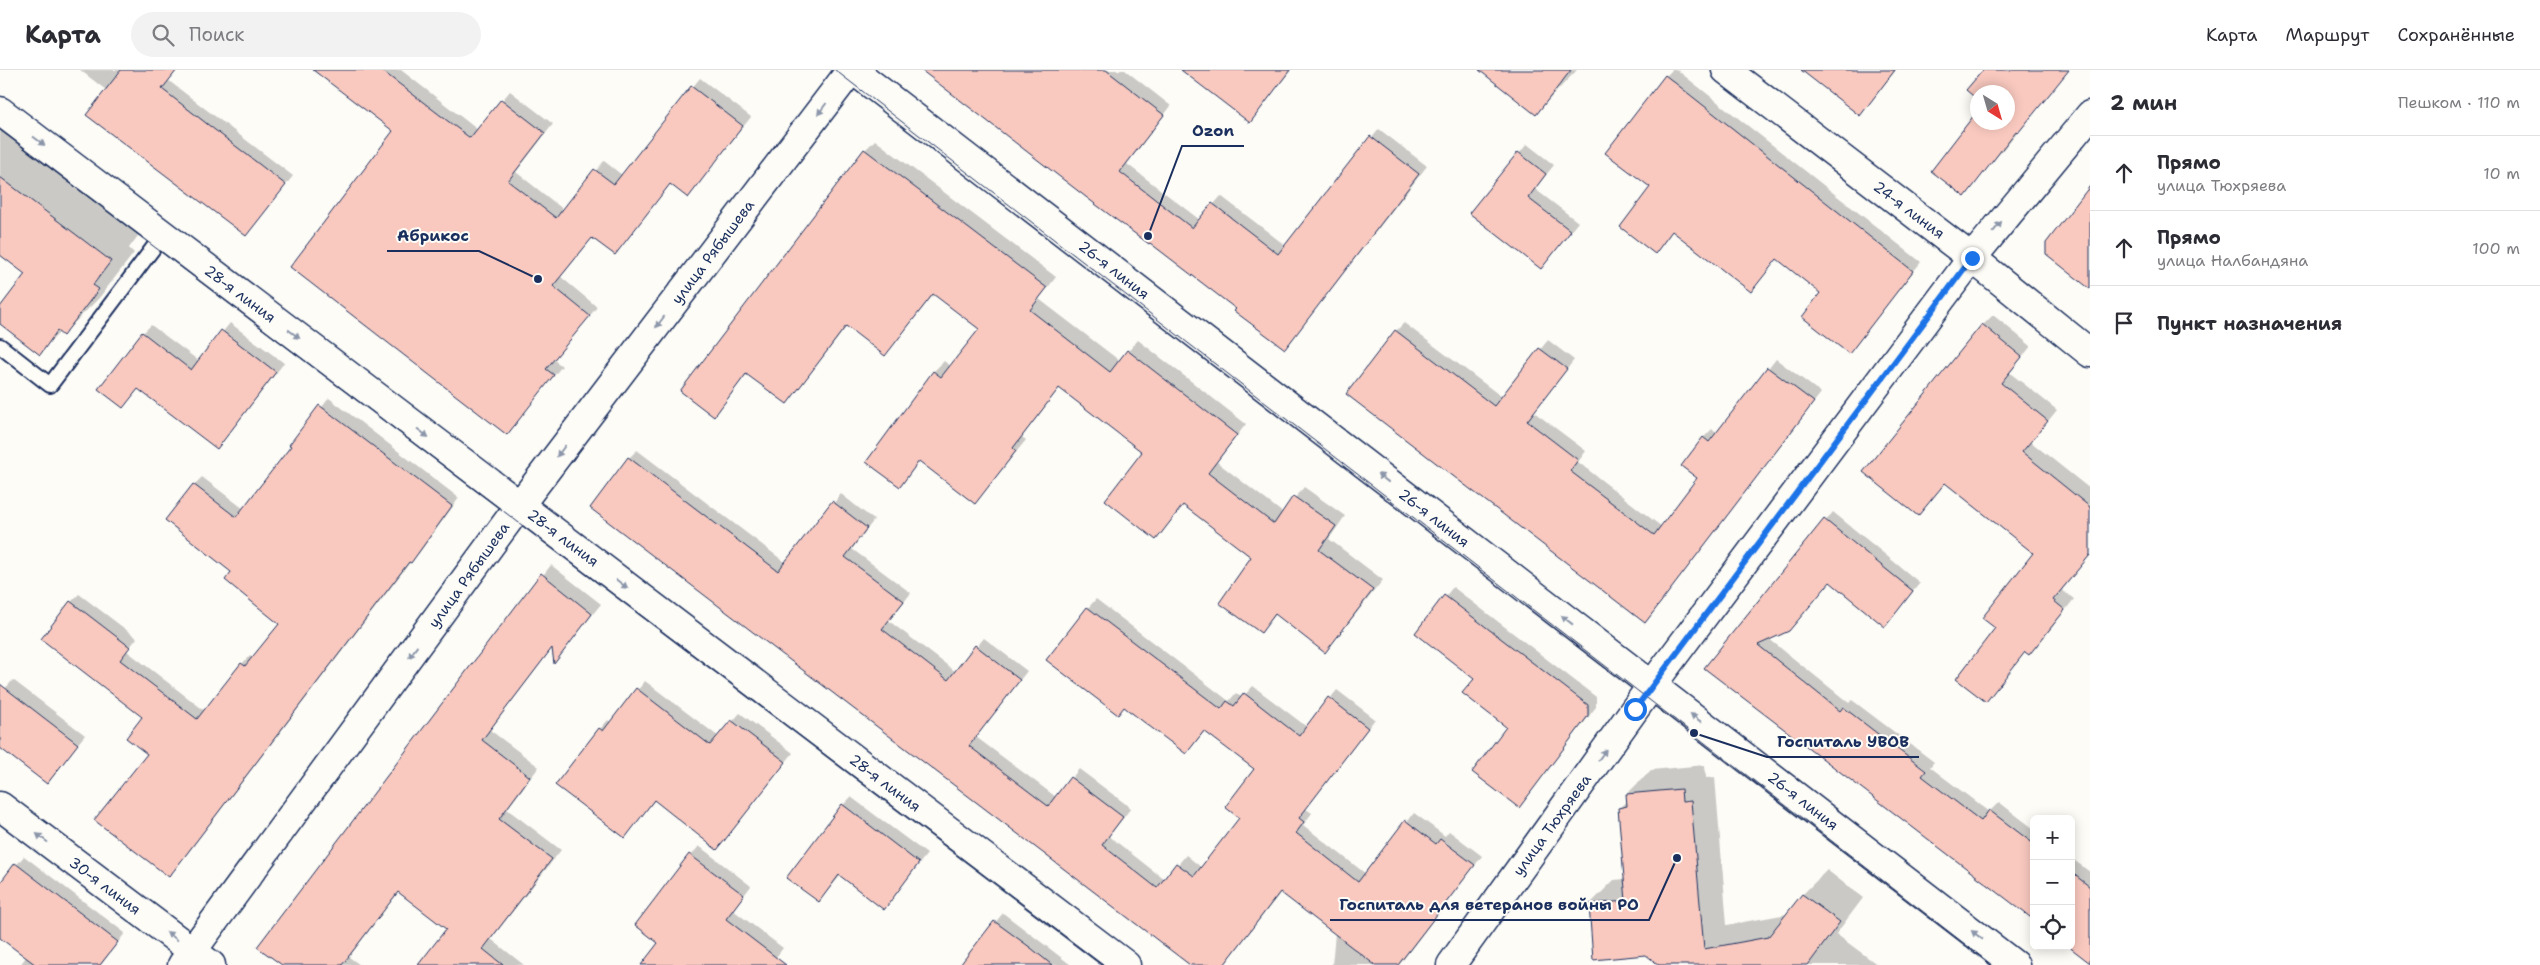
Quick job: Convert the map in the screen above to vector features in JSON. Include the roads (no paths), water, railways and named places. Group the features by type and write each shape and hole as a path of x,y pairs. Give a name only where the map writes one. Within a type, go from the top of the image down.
{"street":[{"name":"улица Рябышева","path":"195,960 519,506 852,70"},
{"name":"26-я линия","path":"852,70 2015,965"},
{"name":"24-я линия","path":"1726,70 1972,258 2090,353"},
{"name":"28-я линия","path":"0,111 1126,965"},
{"name":"улица Тюхряева","path":"1452,965 1652,685 1972,258 2090,115"},
{"name":"30-я линия","path":"0,806 195,960"}],"lane":[{"path":"0,346 50,385 163,235"}],"tram line":[{"path":"835,70 1992,965"},
{"path":"0,130 1103,965"}],"place":[{"name":"Ozon","path":"1148,236"},
{"name":"Абрикос","path":"538,279"},
{"name":"Госпиталь УВОВ","path":"1694,733"},
{"name":"Госпиталь для ветеранов войны РО","path":"1677,858"}]}
